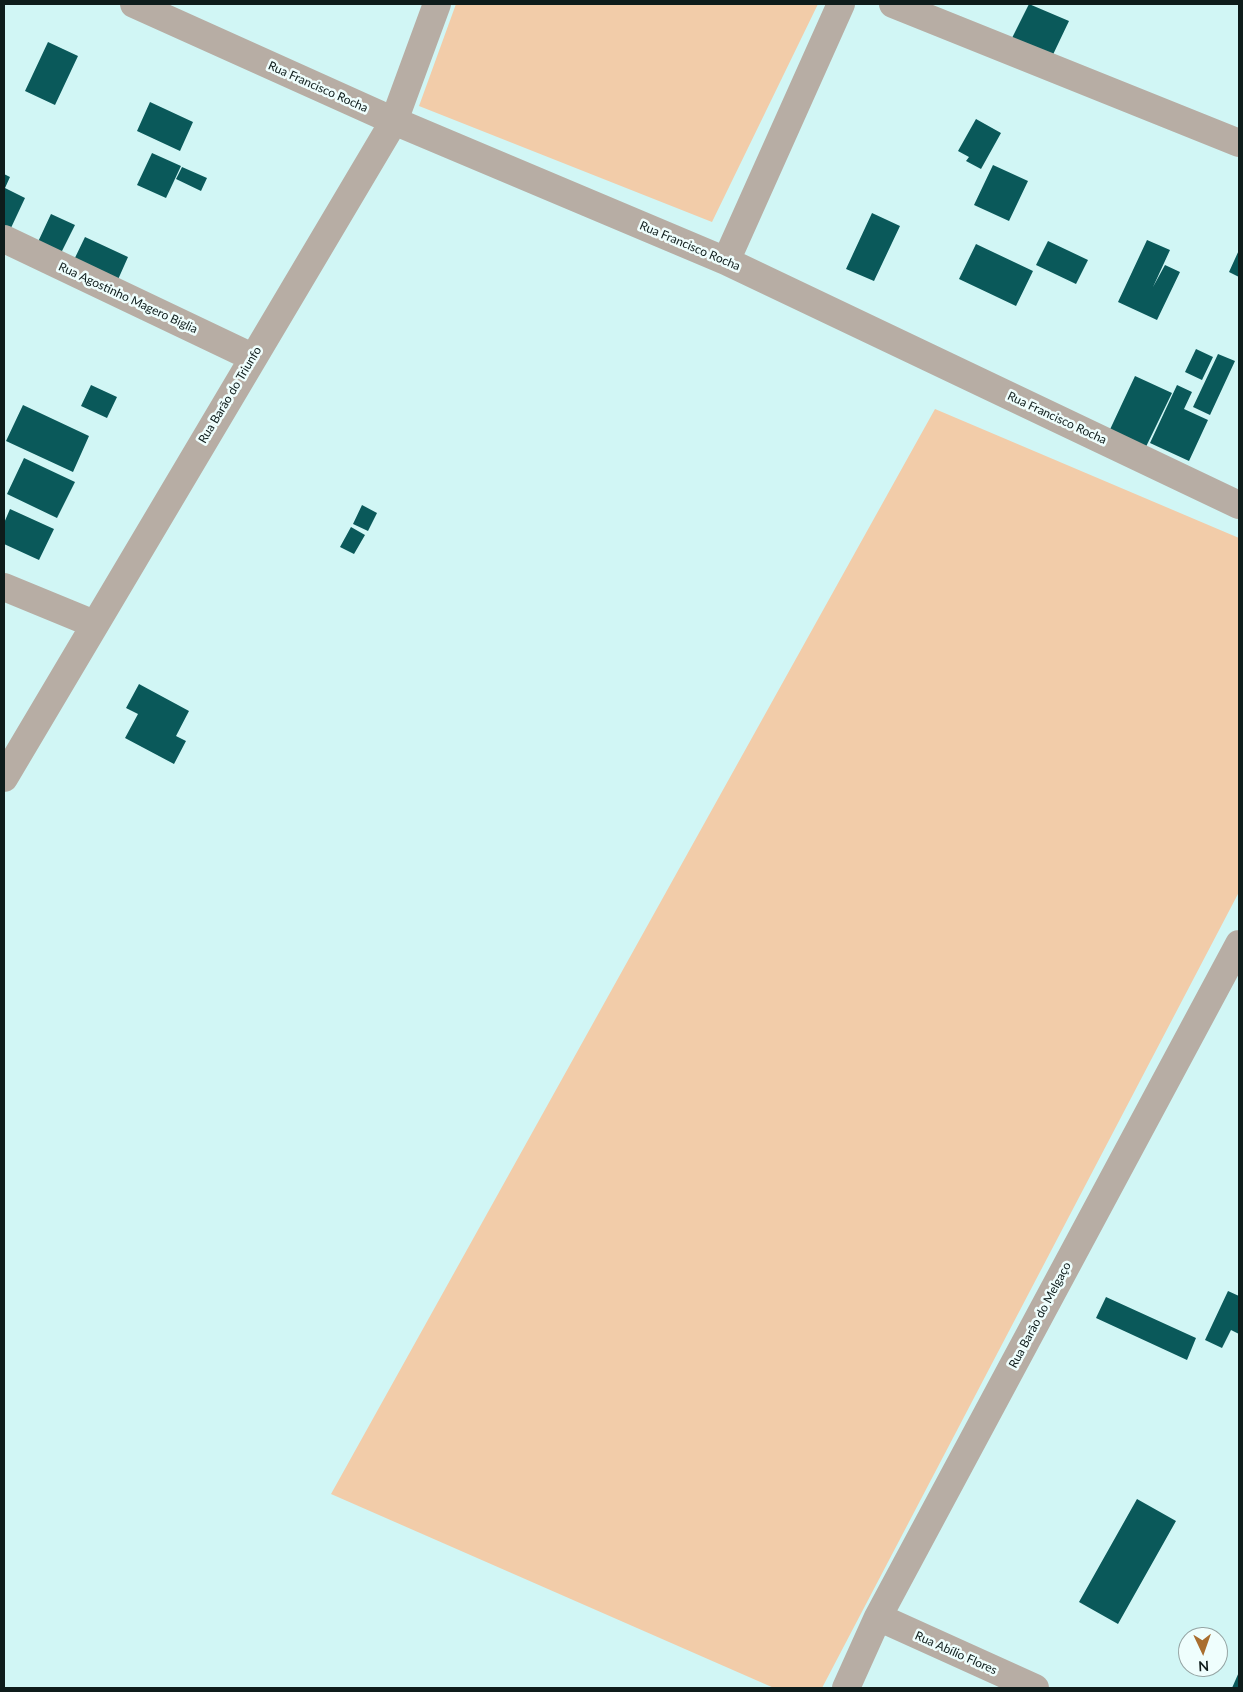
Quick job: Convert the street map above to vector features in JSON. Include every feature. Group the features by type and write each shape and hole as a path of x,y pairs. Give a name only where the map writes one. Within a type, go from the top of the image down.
{"street":[{"name":"Rua Francisco Rocha","path":"134,4 394,121 726,261 1239,505"},
{"name":"Rua Barão do Triunfo","path":"4,778 252,357 394,121 437,4"},
{"path":"726,261 841,4"},
{"path":"893,4 1239,143"},
{"name":"Rua Agostinho Magero Biglia","path":"4,239 252,357"},
{"path":"4,587 94,624"},
{"name":"Rua Barão do Melgaço","path":"846,1688 878,1617 1239,944"},
{"name":"Rua Abílio Flores","path":"878,1617 1035,1688"}],"shaded area":[{"path":"456,4 818,4 712,222 419,106"},
{"path":"935,409 1239,538 1239,892 822,1688 774,1688 331,1494"}],"building":[{"path":"1029,4 1069,21 1049,63 1009,44"},
{"path":"48,42 78,56 55,105 25,91"},
{"path":"150,102 193,122 180,151 137,131"},
{"path":"976,119 1001,133 981,169 966,161 969,157 958,151"},
{"path":"152,153 181,166 166,198 137,185"},
{"path":"993,165 1028,181 1009,221 974,205"},
{"path":"182,167 207,178 201,191 176,179"},
{"path":"4,174 10,177 5,188 25,198 10,230 4,227"},
{"path":"872,213 900,226 874,281 846,269"},
{"path":"51,214 75,225 60,255 37,244"},
{"path":"85,237 128,257 116,284 72,264"},
{"path":"1147,240 1170,250 1153,287 1165,265 1180,272 1157,320 1118,302"},
{"path":"1048,241 1088,260 1076,284 1036,265"},
{"path":"976,244 1033,271 1016,306 959,279"},
{"path":"1239,250 1239,277 1229,272"},
{"path":"1196,349 1213,357 1202,380 1185,372"},
{"path":"1218,354 1235,361 1210,415 1193,407"},
{"path":"1135,376 1172,393 1142,455 1106,438"},
{"path":"91,385 117,397 107,418 81,406"},
{"path":"1177,385 1192,392 1184,409 1208,420 1189,461 1150,443"},
{"path":"23,405 89,436 73,472 6,441"},
{"path":"24,458 75,482 57,518 7,494"},
{"path":"362,505 377,513 368,531 353,524"},
{"path":"10,509 54,529 39,560 4,544 4,523"},
{"path":"351,527 365,535 354,554 340,547"},
{"path":"139,684 189,711 176,736 186,741 174,764 125,738 138,714 126,708"},
{"path":"1228,1291 1239,1296 1239,1334 1231,1330 1222,1348 1205,1340"},
{"path":"1106,1297 1196,1338 1187,1360 1096,1318"},
{"path":"1137,1499 1176,1521 1118,1624 1079,1602"},
{"path":"1239,1672 1239,1688 1232,1688"}]}
